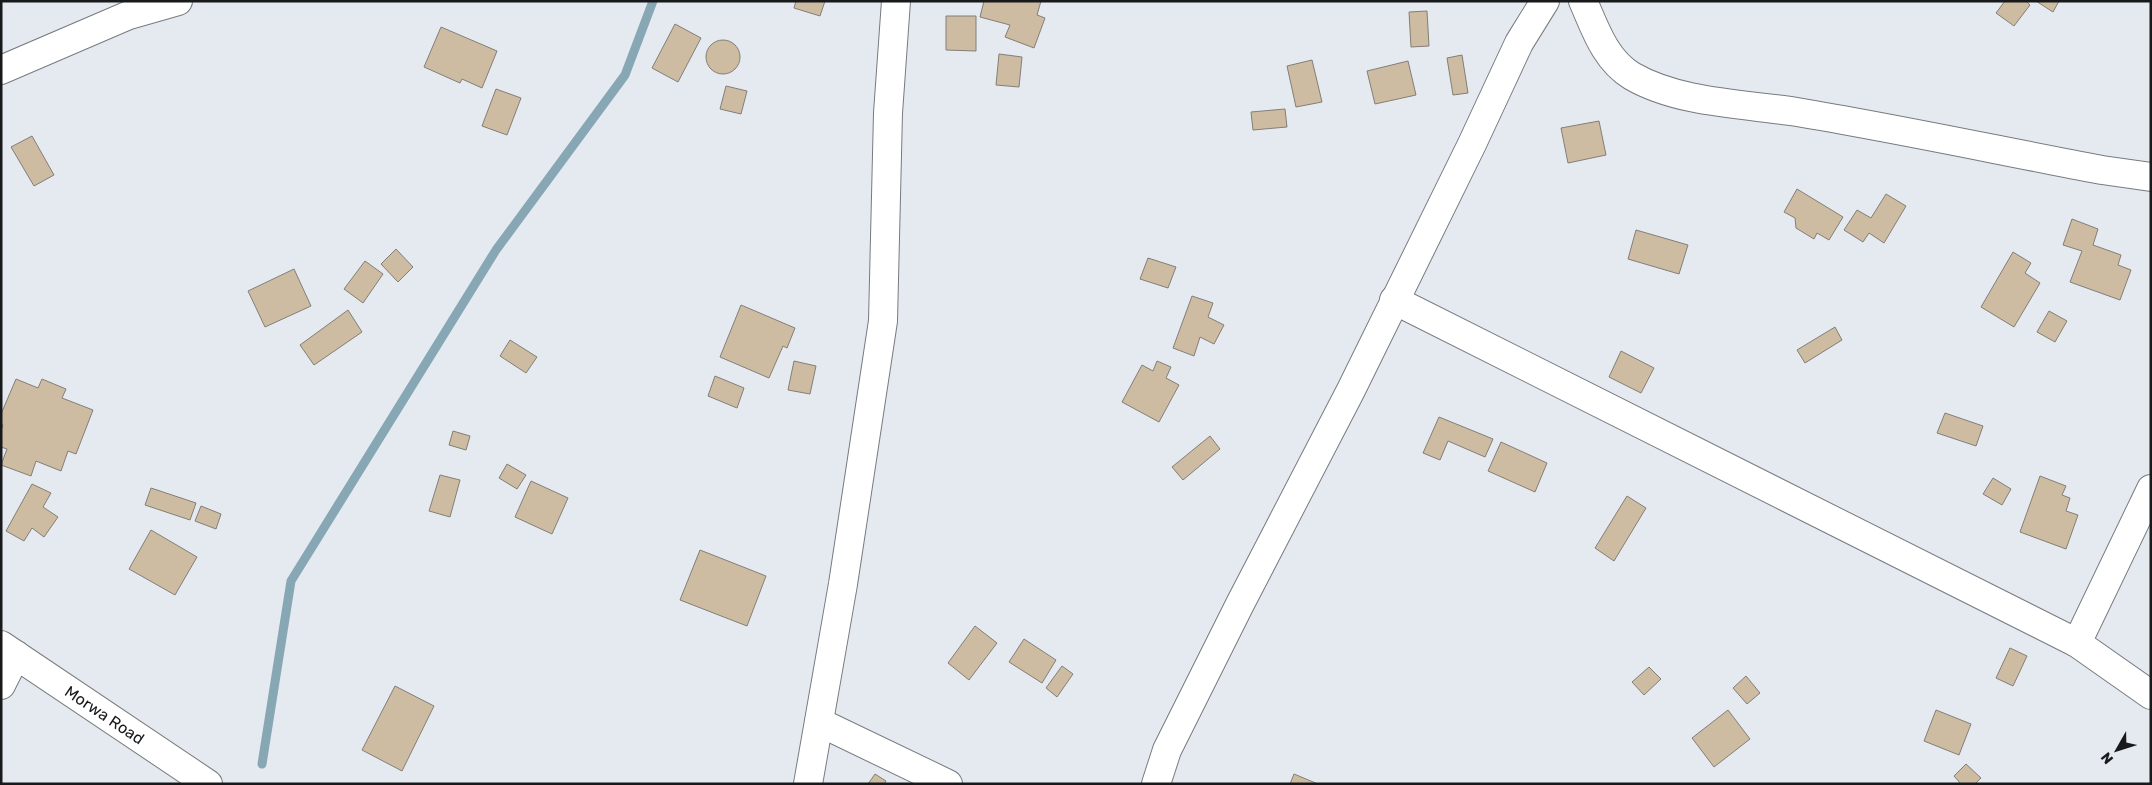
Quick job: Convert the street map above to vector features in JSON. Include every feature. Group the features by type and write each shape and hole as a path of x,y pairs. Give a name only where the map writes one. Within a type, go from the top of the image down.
{"street":[{"path":"1,70 129,15 178,1"},
{"path":"808,784 843,584 883,320 888,113 896,1"},
{"path":"1156,784 1167,750 1235,613 1351,390 1472,144 1519,43 1545,1"},
{"path":"1583,1 1607,53 1630,75 1658,89 1705,99 1798,112 2151,178"},
{"path":"1394,300 2077,643 2151,695"},
{"path":"2077,643 2151,489"},
{"path":"1,685 8,650"},
{"name":"Morwa Road","path":"8,650 208,784"},
{"path":"819,722 948,784"}],"building":[{"path":"796,1 825,1 820,16 794,8"},
{"path":"984,1 1041,1 1037,15 1045,18 1034,48 1005,37 1010,25 980,17"},
{"path":"2005,1 2026,1 2030,5 2014,26 1996,13"},
{"path":"2036,1 2059,1 2053,12"},
{"path":"1427,11 1429,46 1411,47 1409,12"},
{"path":"946,16 976,16 976,51 946,50"},
{"path":"675,24 701,38 678,82 652,68"},
{"path":"441,27 497,51 482,88 462,79 460,83 424,67"},
{"path":"723,40 735,45 740,57 735,69 723,74 711,69 706,57 711,45"},
{"path":"999,54 1022,57 1019,87 996,85"},
{"path":"1462,55 1468,93 1453,95 1447,58"},
{"path":"1312,60 1322,102 1296,107 1287,66"},
{"path":"1408,61 1416,95 1375,104 1367,71"},
{"path":"726,86 747,91 741,114 720,109"},
{"path":"496,89 521,98 507,135 482,126"},
{"path":"1285,109 1287,127 1253,130 1251,112"},
{"path":"1599,121 1606,155 1568,163 1561,128"},
{"path":"32,136 54,175 34,186 11,147"},
{"path":"1797,189 1843,217 1829,240 1817,233 1814,239 1796,228 1795,218 1784,212"},
{"path":"1886,194 1906,206 1884,243 1869,233 1863,242 1844,230 1857,210 1871,218"},
{"path":"2072,219 2098,229 2093,245 2121,255 2118,265 2131,270 2120,300 2070,282 2082,251 2063,245"},
{"path":"1636,230 1688,245 1679,274 1628,259"},
{"path":"396,249 413,267 398,282 381,264"},
{"path":"2013,252 2031,263 2025,273 2040,283 2014,327 1981,307"},
{"path":"1148,258 1176,267 1168,288 1140,279"},
{"path":"365,261 383,274 363,303 344,289"},
{"path":"294,269 311,306 265,327 248,291"},
{"path":"1192,296 1213,303 1208,317 1224,325 1214,344 1200,337 1194,356 1173,348"},
{"path":"741,305 795,328 787,348 783,346 769,378 720,357"},
{"path":"348,310 362,332 314,365 300,345"},
{"path":"2049,311 2067,321 2055,342 2037,332"},
{"path":"1835,327 1842,340 1805,363 1797,350"},
{"path":"510,340 537,357 526,373 500,356"},
{"path":"1621,351 1654,368 1641,393 1609,377"},
{"path":"794,361 816,366 810,394 788,390"},
{"path":"1157,361 1171,367 1166,378 1179,385 1159,422 1122,402 1142,365 1153,371"},
{"path":"715,376 744,388 737,408 708,396"},
{"path":"16,379 38,388 42,379 66,389 62,398 93,410 76,454 68,451 61,471 36,461 31,476 1,465 7,449 1,447 1,430 3,425 1,424 1,414"},
{"path":"1945,413 1983,426 1976,446 1937,433"},
{"path":"1439,417 1493,439 1485,457 1448,441 1440,460 1423,453"},
{"path":"453,431 470,436 466,450 449,445"},
{"path":"1210,436 1220,449 1183,480 1172,467"},
{"path":"1501,442 1547,463 1535,492 1488,471"},
{"path":"507,464 526,475 517,489 499,478"},
{"path":"440,475 460,480 450,517 429,511"},
{"path":"2040,476 2066,486 2062,495 2070,498 2066,511 2078,515 2066,549 2020,532"},
{"path":"1993,478 2011,489 2002,505 1983,494"},
{"path":"531,481 568,498 552,534 515,517"},
{"path":"32,484 51,493 43,507 58,517 44,537 32,528 24,541 6,531"},
{"path":"151,488 196,503 190,520 145,505"},
{"path":"1627,496 1646,508 1614,561 1595,548"},
{"path":"201,506 221,514 216,529 195,521"},
{"path":"151,530 197,557 175,595 129,569"},
{"path":"700,550 766,576 747,626 680,600"},
{"path":"975,626 997,643 969,680 948,663"},
{"path":"1024,639 1056,660 1042,683 1009,662"},
{"path":"2010,648 2027,656 2013,686 1996,678"},
{"path":"1062,666 1073,674 1057,697 1046,688"},
{"path":"1649,667 1661,679 1644,695 1632,682"},
{"path":"1746,676 1760,693 1747,704 1733,688"},
{"path":"395,686 434,706 402,771 362,750"},
{"path":"1728,710 1750,739 1714,767 1692,738"},
{"path":"1936,710 1971,724 1959,755 1924,741"},
{"path":"1966,764 1981,778 1975,784 1961,784 1954,776"},
{"path":"875,774 886,781 884,784 868,784"},
{"path":"1294,774 1318,784 1290,784"}],"waterway":[{"path":"262,764 291,581 496,250 625,75 653,1"}]}
